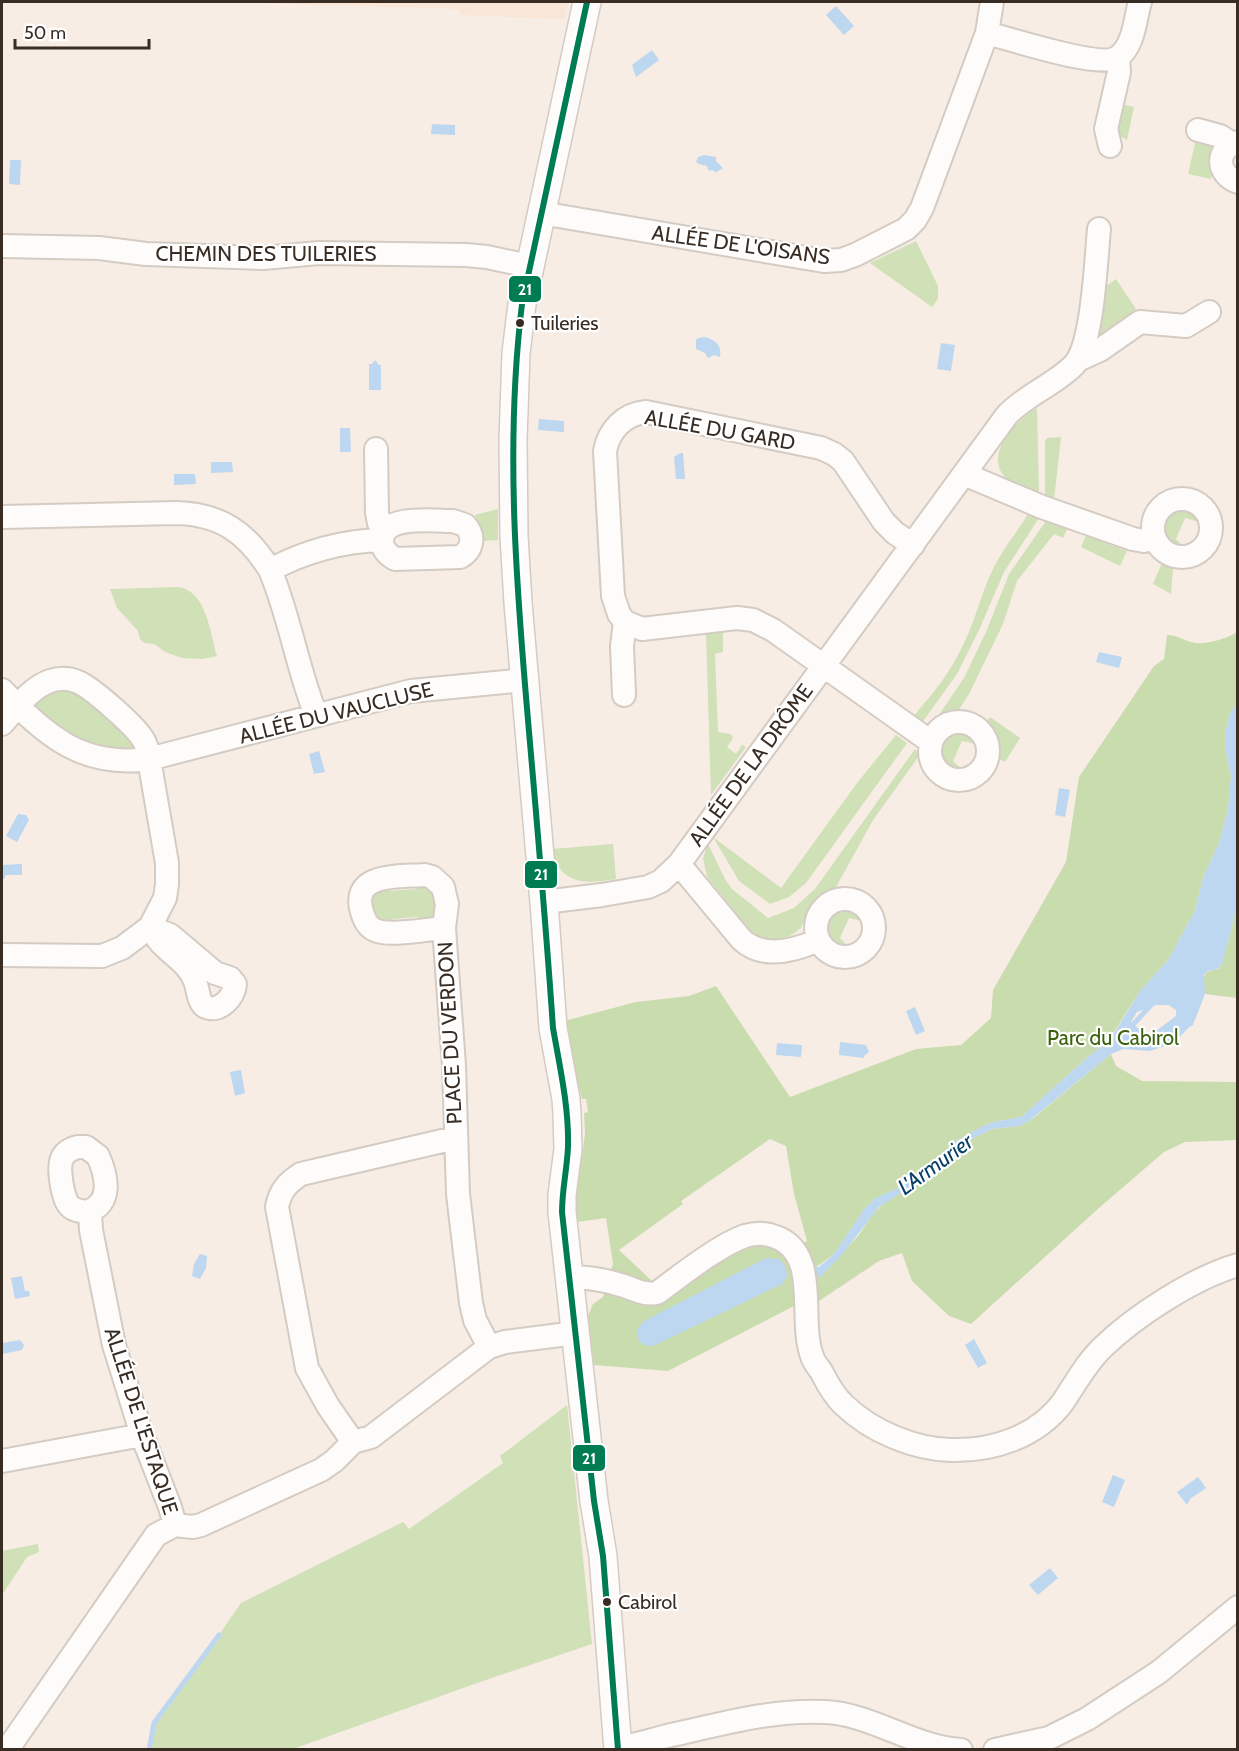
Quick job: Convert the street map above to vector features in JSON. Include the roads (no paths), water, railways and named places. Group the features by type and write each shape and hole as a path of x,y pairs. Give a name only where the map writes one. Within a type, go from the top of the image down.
{"main road":[{"path":"587,2 520,313 516,353 513,441 515,569 553,1028 567,1106 568,1149 562,1212 594,1501 603,1556 618,1748"}],"street":[{"name":"ALLÉE DE L'OISANS","path":"541,213 824,261 841,260 855,255 906,230 922,208 987,33 992,2"},
{"path":"987,33 1090,60 1106,61 1118,57 1129,44 1140,2"},
{"path":"1110,146 1106,129 1119,72 1118,57"},
{"path":"1198,130 1235,143 1223,154 1222,167 1230,179 1238,182"},
{"path":"1078,360 1086,338 1099,230"},
{"name":"CHEMIN DES TUILERIES","path":"2,246 99,248 146,254 263,258 320,253 466,255 529,266"},
{"name":"ALLÉE DE LA DRÔME","path":"544,902 648,887 661,881 679,864 1014,409 1068,370 1078,360 1100,350 1140,322 1186,326 1209,312"},
{"name":"ALLÉE DU GARD","path":"624,695 622,646 625,622 619,614 613,596 605,451 613,430 624,420 641,413 821,448 834,454 851,470 884,522 913,545"},
{"path":"270,570 319,550 383,536 377,513 376,448"},
{"path":"964,474 1033,503 1128,538 1144,541 1154,538"},
{"path":"2,517 196,514 215,520 242,535 252,544 270,570 282,599 316,715"},
{"path":"625,622 642,629 737,618 753,620 773,630 823,666"},
{"name":"ALLÉE DE LA DRÔME","path":"823,666 931,742"},
{"path":"2,724 38,687 57,679 77,682 95,693 134,728 144,741 149,759 167,863 168,884 165,898 150,927 122,948 102,956 2,955"},
{"name":"ALLÉE DU VAUCLUSE","path":"2,690 58,740 82,753 114,760 149,759 198,748 411,691 525,680"},
{"name":"ALLÉE DE LA DRÔME","path":"679,864 741,939 753,948 777,952 801,947 818,940"},
{"name":"PLACE DU VERDON","path":"444,928 454,1066 458,1194 471,1303 475,1320 489,1347"},
{"path":"353,1442 328,1406 307,1368 277,1207 279,1197 284,1188 301,1174 455,1138"},
{"name":"ALLÉE DE L'ESTAQUE","path":"90,1211 91,1230 114,1345 142,1436 175,1525"},
{"path":"570,1278 578,1277 624,1286 648,1294 657,1293 720,1250 745,1236 766,1233 783,1240 799,1256 804,1272 804,1299 812,1356 842,1404 872,1426 892,1436 922,1446 954,1450 988,1446 1025,1435 1040,1426 1061,1404 1102,1348 1114,1338 1186,1288 1238,1264"},
{"path":"8,1749 156,1536 175,1525 193,1527 201,1525 305,1477 334,1461 353,1442 371,1437 489,1347 505,1342 576,1333"},
{"path":"2,1461 142,1436"},
{"path":"995,1749 1049,1738 1087,1719 1159,1672 1238,1607"},
{"path":"618,1748 734,1721 807,1711 828,1712 875,1723 929,1744 961,1749"}],"water":[{"path":"836,6 854,26 844,35 826,15"},
{"path":"652,50 659,60 636,77 632,65"},
{"path":"432,124 455,125 455,135 431,134"},
{"path":"704,155 716,157 716,161 723,168 715,173 715,171 708,170 707,166 696,162 698,157"},
{"path":"10,160 21,160 20,185 9,184"},
{"path":"705,337 717,344 720,357 714,355 708,358 705,353 696,349 696,340"},
{"path":"941,343 955,345 951,371 937,369"},
{"path":"375,360 381,365 381,390 369,390 369,364"},
{"path":"539,419 564,421 564,432 538,430"},
{"path":"340,428 350,428 351,452 340,452"},
{"path":"683,453 685,479 676,479 674,457"},
{"path":"211,462 232,462 233,472 211,473"},
{"path":"174,474 195,474 196,484 174,485"},
{"path":"1099,652 1122,657 1119,668 1096,662"},
{"path":"1237,703 1238,884 1234,918 1222,965 1215,970 1207,971 1204,975 1205,994 1193,1025 1174,1043 1150,1051 1123,1049 1111,1054 1029,1121 1019,1126 992,1129 974,1138 907,1189 879,1207 841,1256 820,1277 814,1278 813,1267 819,1267 834,1254 865,1208 876,1198 904,1185 932,1164 954,1142 993,1122 1021,1117 1110,1040 1140,991 1168,960 1195,911 1203,878 1219,843 1228,809 1231,776 1225,748 1225,733 1230,714","holes":["1156,1005 1169,1005 1176,1010 1176,1016 1152,1034 1147,1036 1131,1022 1137,1012"]},
{"path":"319,751 325,772 314,774 309,754"},
{"path":"1059,788 1070,790 1065,817 1055,815"},
{"path":"18,814 26,815 29,820 17,842 6,836"},
{"path":"22,864 22,875 6,875 2,879 2,865"},
{"path":"915,1007 925,1031 916,1035 906,1011"},
{"path":"840,1042 866,1045 869,1052 864,1058 839,1055"},
{"path":"777,1043 802,1045 801,1057 776,1055"},
{"path":"241,1070 245,1093 235,1096 230,1072"},
{"path":"200,1254 207,1256 206,1268 200,1279 192,1276 194,1264"},
{"path":"766,1258 779,1259 786,1267 787,1277 782,1284 653,1346 644,1345 637,1338 638,1328 644,1321"},
{"path":"22,1276 25,1291 29,1291 30,1296 15,1299 11,1278"},
{"path":"974,1339 987,1363 978,1368 965,1345"},
{"path":"20,1340 24,1345 22,1350 2,1354 2,1343"},
{"path":"1113,1475 1125,1480 1114,1507 1102,1502"},
{"path":"1198,1477 1206,1488 1190,1499 1187,1505 1177,1492"},
{"path":"1050,1568 1058,1578 1038,1595 1029,1585"}],"waterway":[{"name":"L'Armurier","path":"1129,1029 1153,1003"},
{"path":"149,1750 154,1723 219,1635"}],"place":[{"name":"Tuileries","path":"520,323"},
{"name":"Cabirol","path":"607,1602"}],"park label":[{"name":"Parc du Cabirol","path":"1113,1038"}]}
